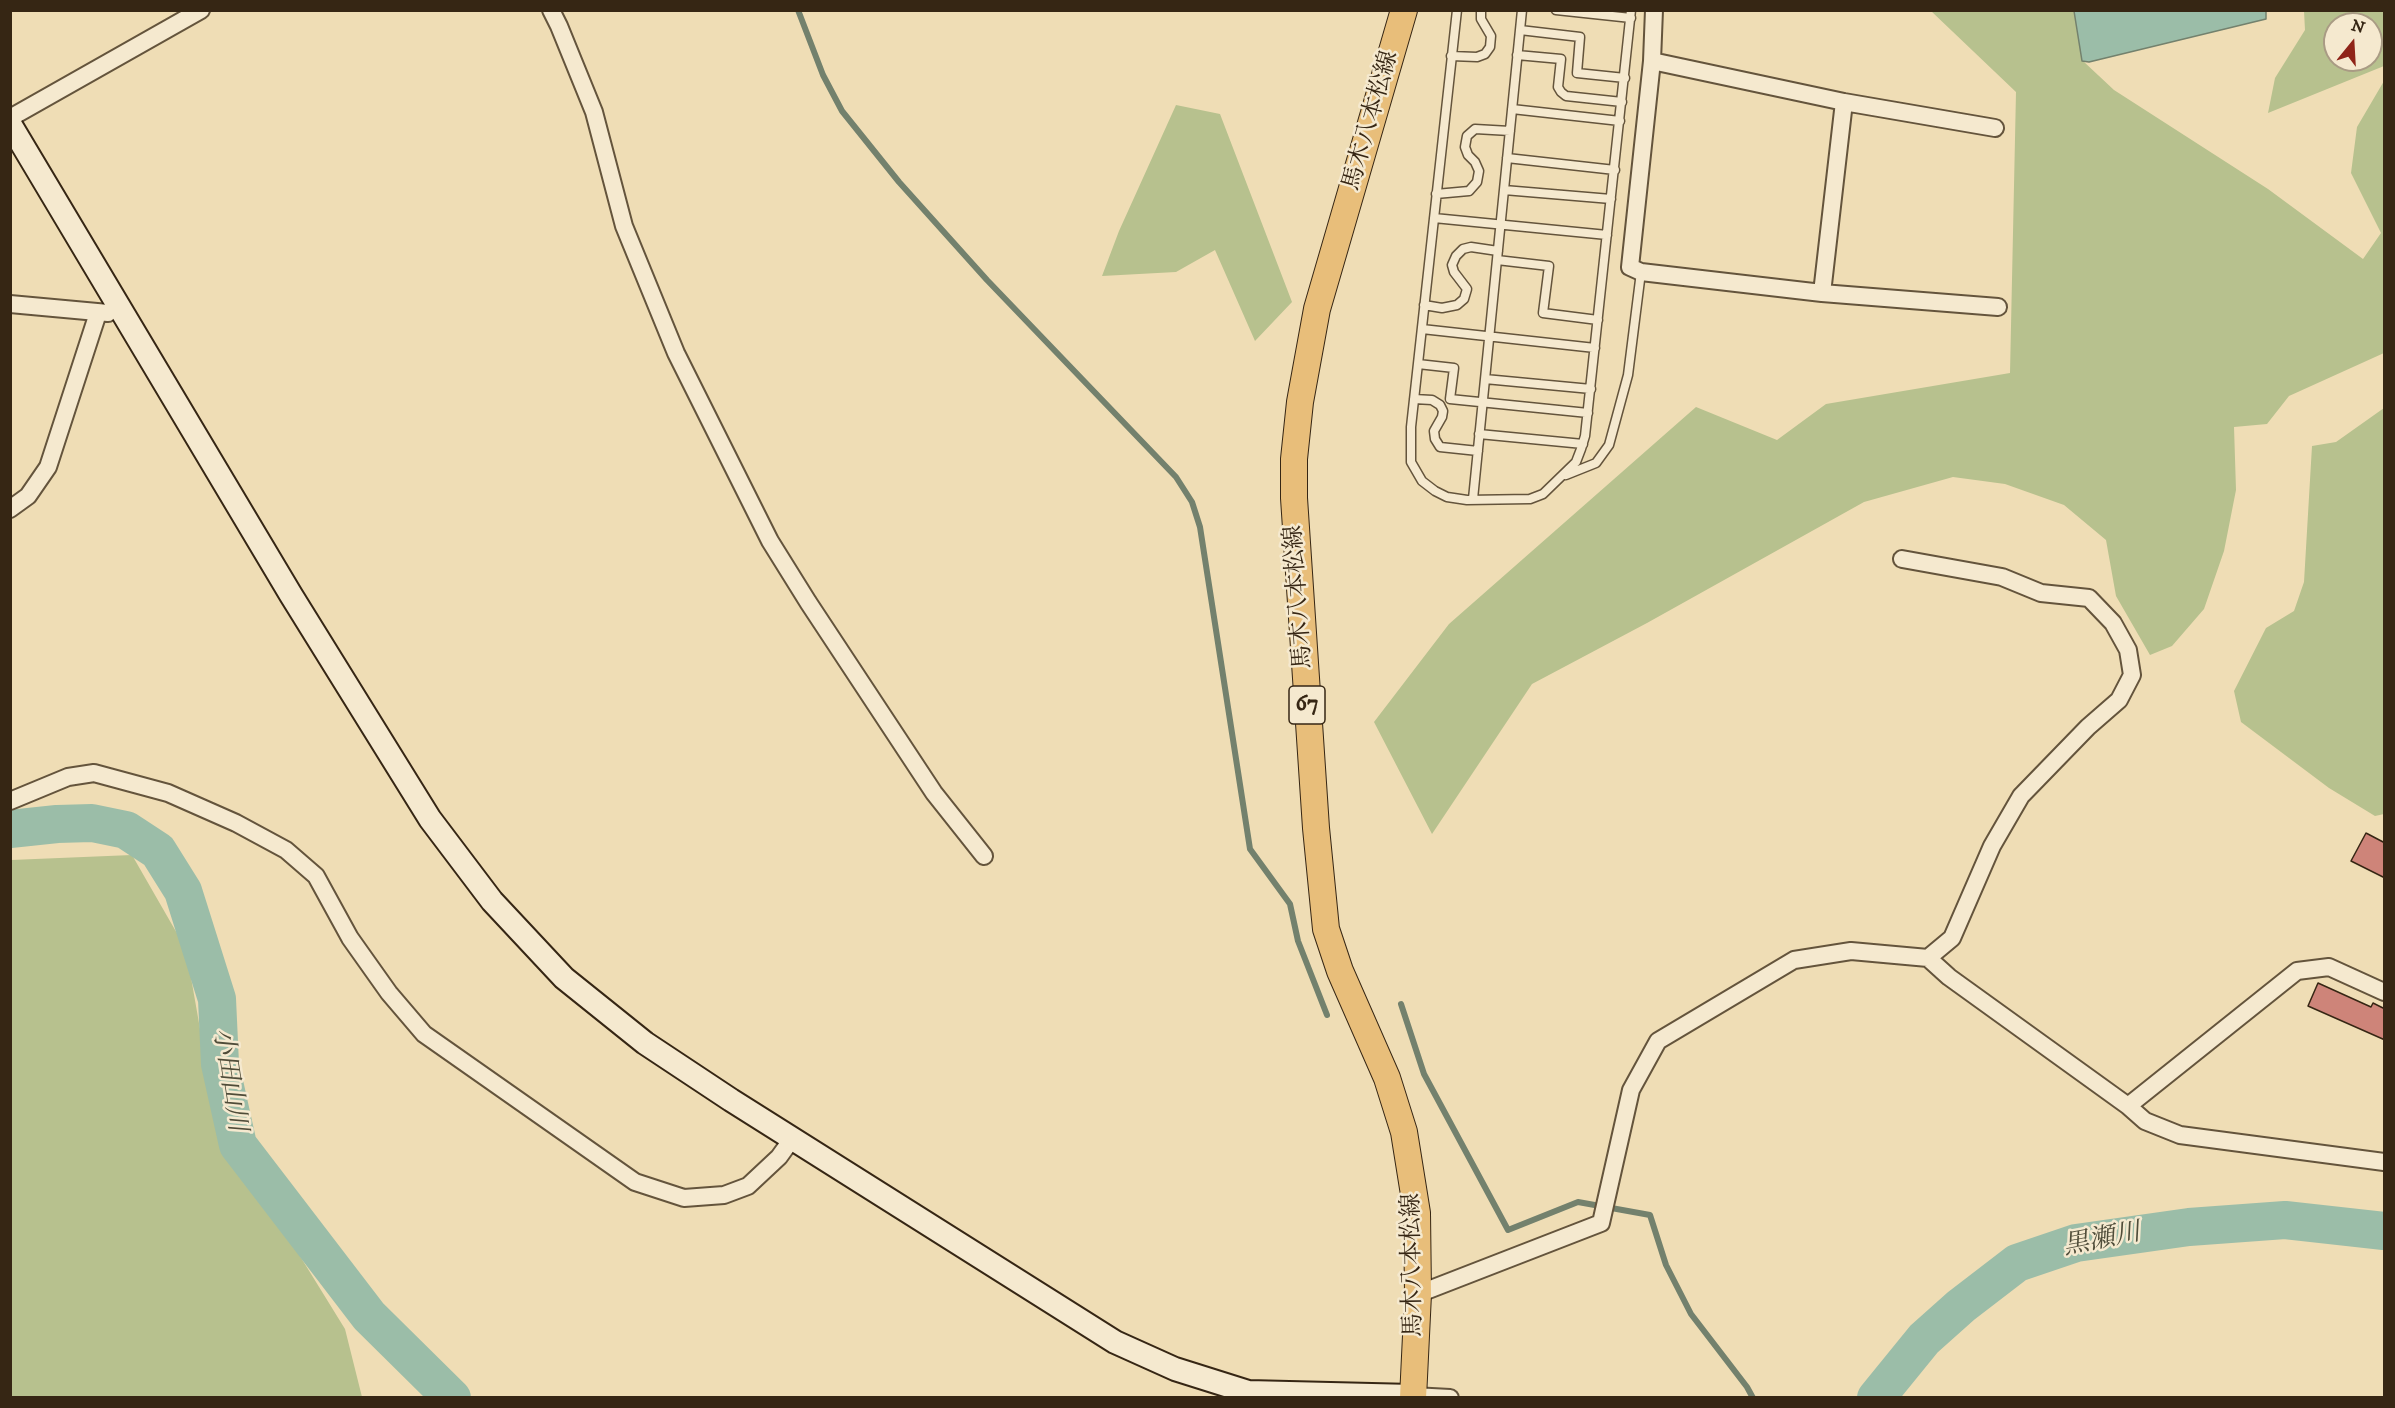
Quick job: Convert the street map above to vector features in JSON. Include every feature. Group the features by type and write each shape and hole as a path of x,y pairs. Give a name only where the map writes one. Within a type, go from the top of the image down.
{"main road":[{"name":"馬木八本松線","path":"1404,10 1317,309 1300,402 1294,459 1294,498 1316,828 1326,929 1340,971 1387,1078 1404,1132 1417,1213 1418,1294 1413,1397"}],"street":[{"path":"10,118 201,10"},
{"path":"551,10 560,26 594,112 624,226 676,353 771,541 808,602 934,793 984,856"},
{"path":"1654,10 1652,61 1630,267 1641,273 1822,294 1998,307"},
{"path":"1652,61 1844,102 1995,128"},
{"path":"1822,294 1844,102"},
{"path":"10,124 285,585 430,819 492,901 564,978 645,1042 792,1139 1115,1342 1175,1369 1248,1392 1450,1398"},
{"path":"10,304 124,315"},
{"path":"10,509 28,496 48,467 98,313"},
{"path":"1902,559 2002,577 2041,593 2089,598 2113,623 2128,650 2132,675 2118,700 2088,727 2021,796 1992,846 1952,938 1928,958"},
{"path":"10,801 68,777 94,773 168,794 236,823 286,850 316,876 350,938 389,993 424,1034 635,1182 684,1198 724,1196 748,1186 779,1157 792,1139"},
{"path":"1418,1294 1601,1223 1631,1090 1658,1041 1794,960 1851,951 1928,958 1949,977 2128,1106 2145,1121 2181,1135 2385,1161"},
{"path":"2128,1106 2297,971 2329,967 2385,992"}],"lane":[{"path":"1457,10 1411,427 1411,462 1422,481 1435,491 1447,497 1473,500 1530,499 1544,494 1576,462 1583,444 1591,389 1631,14 1556,10"},
{"path":"1451,56 1477,57 1485,54 1490,47 1491,36 1481,19 1481,10"},
{"path":"1473,500 1522,10"},
{"path":"1520,30 1580,37 1577,73 1625,78"},
{"path":"1517,55 1561,59 1558,87 1566,96 1622,102"},
{"path":"1512,109 1620,121"},
{"path":"1436,194 1469,191 1477,182 1479,171 1468,155 1466,147 1467,136 1474,129 1510,131"},
{"path":"1507,158 1615,170"},
{"path":"1504,190 1611,199"},
{"path":"1434,218 1607,235"},
{"path":"1424,305 1442,308 1457,304 1464,299 1467,289 1454,272 1452,265 1456,256 1463,249 1471,247 1549,266 1543,313 1598,320"},
{"path":"1564,476 1596,463 1609,445 1628,375 1641,273"},
{"path":"1422,329 1595,348"},
{"path":"1418,364 1454,368 1450,399 1588,413"},
{"path":"1485,379 1591,389"},
{"path":"1414,399 1432,400 1440,405 1443,411 1442,417 1434,431 1435,439 1440,447 1478,451"},
{"path":"1479,434 1583,444"}],"shaded area":[{"path":"2266,10 2266,19 2089,62 2082,61 2074,11"},
{"path":"1931,11 2074,11 2083,61 2114,90 2268,189 2363,259 2381,233 2351,173 2357,127 2384,81 2384,353 2289,396 2267,424 2234,427 2236,490 2224,551 2204,609 2172,646 2150,655 2116,596 2106,540 2064,505 2005,484 1953,477 1864,502 1532,684 1432,834 1374,722 1449,624 1696,407 1777,440 1826,404 2010,373 2016,92"},
{"path":"2304,11 2384,11 2384,66 2383,12 2323,12 2323,72 2369,72 2268,113 2275,78 2305,30"},
{"path":"1176,105 1220,114 1292,302 1255,341 1215,250 1176,272 1102,276 1119,231"},
{"path":"2384,408 2384,814 2375,816 2329,788 2241,722 2234,691 2266,628 2294,611 2304,582 2312,446 2336,442"},
{"path":"132,855 186,949 216,1120 345,1329 362,1397 11,1397 11,860"}],"building":[{"path":"2366,833 2385,843 2385,878 2351,861"},
{"path":"2318,983 2371,1007 2373,1003 2385,1009 2385,1040 2308,1006"}],"waterway":[{"path":"798,10 823,75 842,111 899,182 987,280 1176,477 1192,502 1200,527 1250,849 1290,904 1298,941 1327,1015"},
{"name":"小田山川","path":"10,829 92,823 126,830 158,851 183,891 217,999 220,1064 238,1145 369,1316 452,1398"},
{"path":"1401,1004 1424,1074 1508,1230 1578,1202 1650,1215 1666,1265 1691,1314 1753,1398"},
{"name":"黒瀬川","path":"1876,1398 1924,1339 1961,1306 2017,1263 2076,1243 2189,1227 2285,1220 2384,1231"}]}
